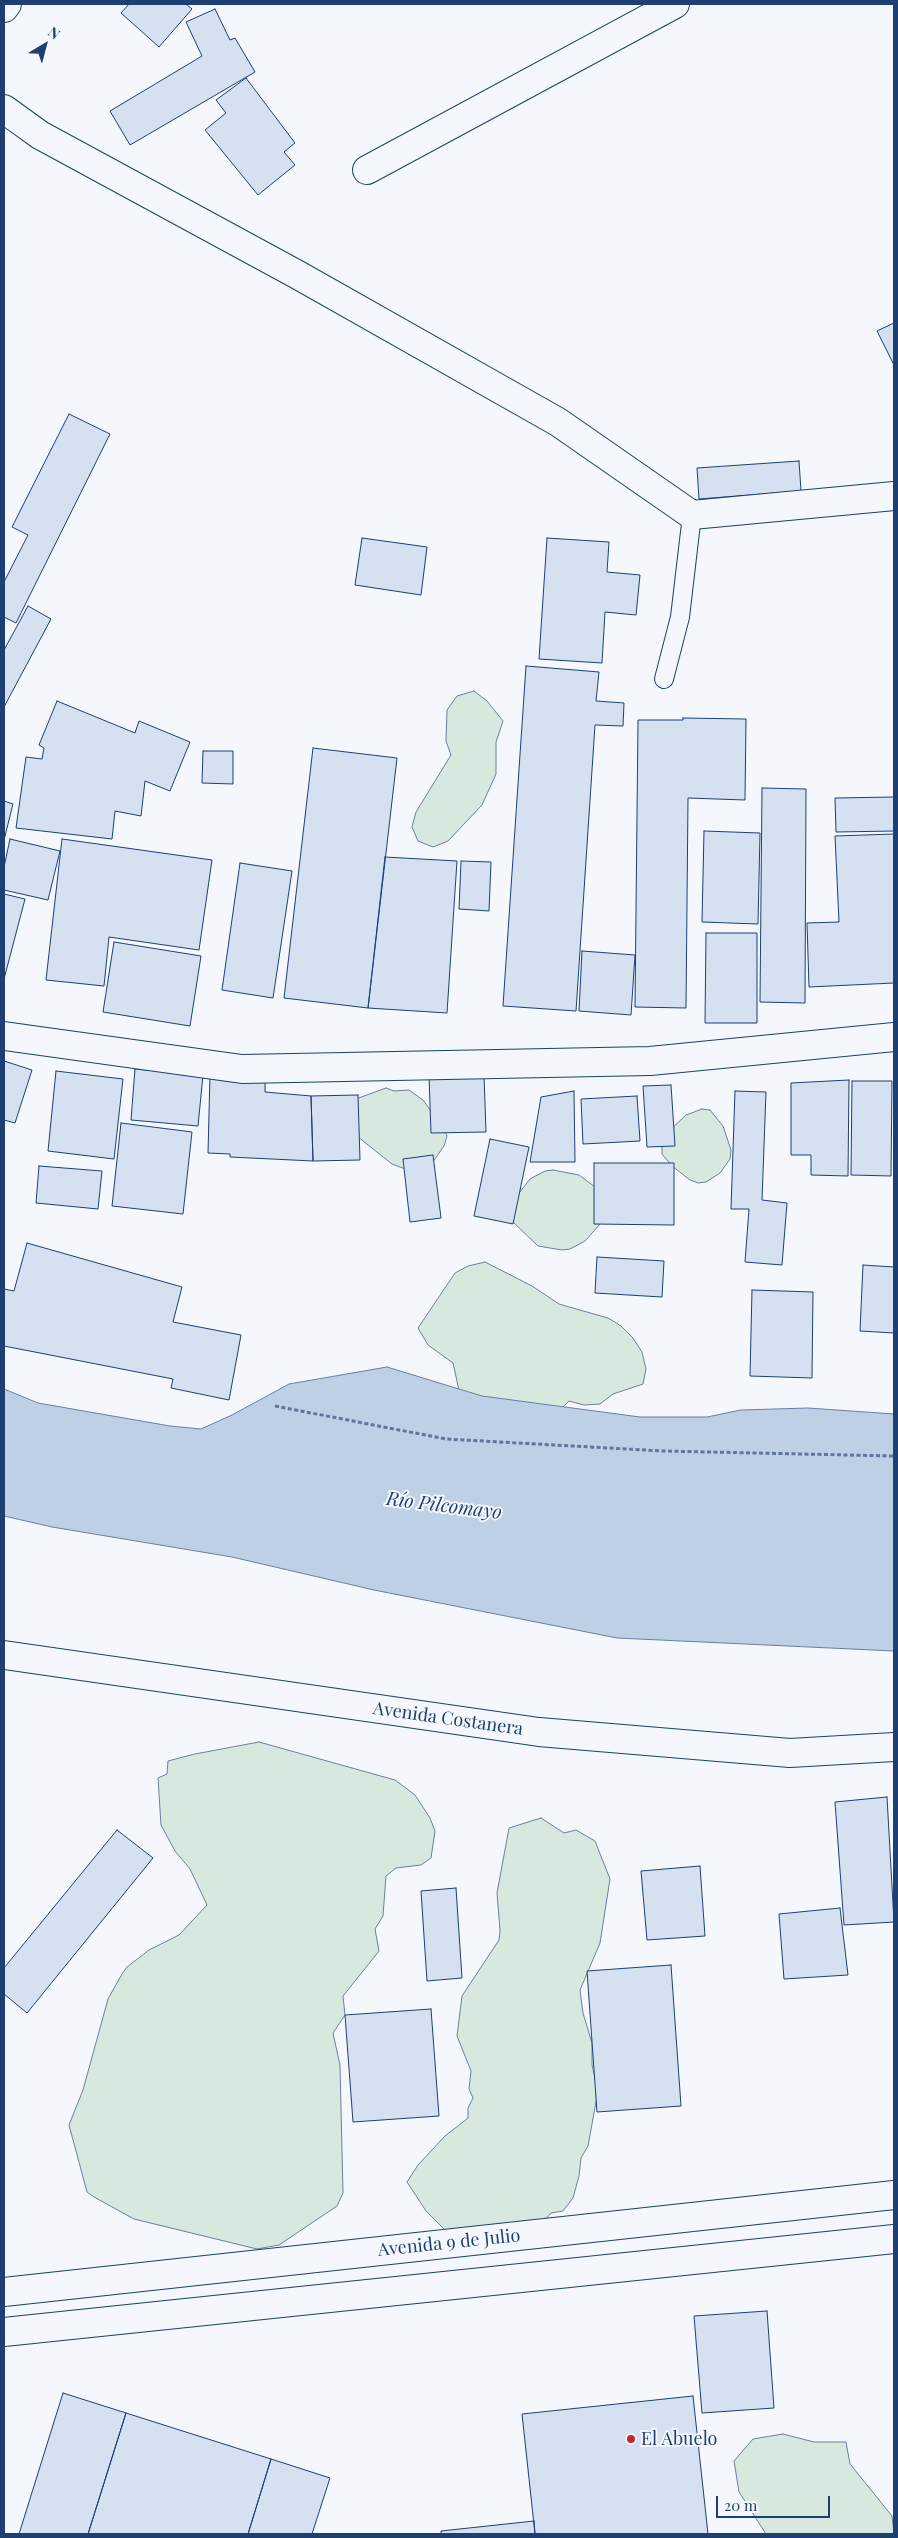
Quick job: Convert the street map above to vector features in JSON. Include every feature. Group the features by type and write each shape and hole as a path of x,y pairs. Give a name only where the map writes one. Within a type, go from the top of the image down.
{"street":[{"path":"4,8 7,4"},
{"path":"367,170 675,4"},
{"path":"4,109 40,134 298,275 558,422 692,516 894,496"},
{"path":"4,1036 242,1069 650,1061 894,1037"},
{"name":"Avenida Costanera","path":"4,1655 539,1732 790,1753 894,1747"},
{"name":"Avenida 9 de Julio","path":"4,2292 894,2195"},
{"path":"613,2226 618,2268"},
{"path":"4,2332 894,2239"}],"lane":[{"path":"664,679 680,617 692,516"}],"path":[{"path":"275,1406 446,1439 663,1451 894,1456"}],"shaded area":[{"path":"474,691 487,701 503,721 496,742 496,774 482,805 448,841 433,847 418,841 412,827 416,812 451,755 446,741 447,710 457,696"},
{"path":"386,1088 394,1091 409,1090 423,1100 444,1129 447,1136 444,1146 430,1166 408,1170 392,1164 348,1129 356,1099"},
{"path":"702,1109 710,1110 723,1126 731,1150 730,1159 720,1173 706,1182 698,1183 690,1180 672,1166 662,1154 662,1146 667,1133 686,1115"},
{"path":"553,1170 579,1175 595,1187 608,1215 585,1241 570,1249 562,1250 538,1246 511,1220 516,1197 530,1179 545,1171"},
{"path":"485,1262 532,1286 559,1304 608,1318 621,1326 633,1338 642,1352 646,1369 643,1384 613,1394 600,1404 584,1405 569,1401 558,1412 460,1395 453,1363 428,1345 418,1328 455,1273 468,1266"},
{"path":"259,1742 395,1780 415,1795 430,1818 435,1831 431,1858 421,1865 396,1868 386,1876 383,1916 375,1929 379,1951 343,1996 345,2015 333,2033 340,2065 343,2193 337,2206 279,2245 257,2249 134,2219 94,2197 87,2192 69,2125 83,2090 108,1999 122,1974 127,1967 149,1950 179,1935 207,1905 190,1869 175,1851 161,1825 158,1778 167,1774 168,1761"},
{"path":"541,1818 564,1833 576,1830 595,1841 610,1879 600,1943 580,1990 583,2013 592,2043 592,2065 598,2091 588,2146 581,2158 579,2176 573,2198 563,2211 551,2213 544,2221 448,2233 426,2211 407,2182 418,2165 445,2136 468,2118 468,2108 473,2098 469,2089 471,2071 457,2036 462,1996 499,1940 497,1893 509,1828"},
{"path":"783,2434 814,2442 846,2442 850,2464 892,2516 894,2534 766,2534 739,2492 734,2461 753,2439"}],"water":[{"name":"Río Pilcomayo","path":"387,1367 482,1396 640,1417 707,1417 741,1410 808,1408 894,1414 894,1651 617,1638 374,1590 232,1557 52,1527 4,1516 4,1389 38,1403 170,1426 201,1429 232,1415 289,1384"}],"building":[{"path":"129,4 186,4 192,9 159,47 121,13"},
{"path":"215,9 230,40 235,38 255,72 130,145 110,111 202,56 186,22"},
{"path":"246,78 295,143 284,152 295,165 258,195 205,130 226,113 216,100"},
{"path":"894,323 894,365 877,331"},
{"path":"69,414 110,434 16,623 4,617 4,582 28,535 12,527"},
{"path":"799,461 801,491 699,499 697,468"},
{"path":"362,538 427,547 421,595 355,585"},
{"path":"547,538 609,542 607,572 640,575 636,615 605,612 602,663 539,659"},
{"path":"28,606 51,619 4,707 4,650"},
{"path":"526,666 599,672 596,701 624,703 623,726 595,725 576,1011 503,1006"},
{"path":"57,701 135,733 139,721 190,742 170,791 145,781 141,816 115,811 112,839 16,828 26,757 42,759 44,748 39,745"},
{"path":"683,718 746,719 745,800 688,798 686,1008 635,1007 638,720 683,720"},
{"path":"313,748 397,758 368,1008 284,998"},
{"path":"203,751 233,751 233,784 202,783"},
{"path":"762,788 806,789 805,1003 760,1002"},
{"path":"894,797 894,831 836,832 835,798"},
{"path":"4,801 13,804 4,840"},
{"path":"704,831 760,833 758,924 702,922"},
{"path":"894,834 894,983 809,987 807,923 839,922 835,836"},
{"path":"10,839 60,851 48,900 4,890 4,867"},
{"path":"62,839 212,860 199,950 109,937 104,986 46,980"},
{"path":"385,857 457,861 447,1013 368,1008"},
{"path":"461,861 491,862 489,911 459,909"},
{"path":"240,863 292,871 273,998 222,990"},
{"path":"4,894 25,899 4,979"},
{"path":"706,933 757,933 757,1023 705,1023"},
{"path":"114,942 201,956 190,1026 103,1012"},
{"path":"582,951 635,955 631,1015 579,1011"},
{"path":"4,1061 32,1070 15,1123 4,1120"},
{"path":"135,1069 203,1075 198,1126 131,1120"},
{"path":"56,1071 123,1079 114,1159 48,1151"},
{"path":"210,1075 265,1077 265,1092 311,1096 313,1161 230,1157 230,1154 208,1153"},
{"path":"484,1075 486,1132 431,1133 429,1076"},
{"path":"849,1080 848,1176 811,1175 811,1155 791,1155 791,1083"},
{"path":"852,1081 892,1081 891,1176 851,1175"},
{"path":"671,1085 675,1146 647,1147 643,1086"},
{"path":"574,1091 575,1162 530,1162 541,1097"},
{"path":"735,1091 766,1092 762,1200 787,1203 782,1265 745,1262 749,1209 731,1209"},
{"path":"358,1095 360,1160 313,1161 311,1096"},
{"path":"637,1096 640,1141 583,1144 581,1099"},
{"path":"121,1123 192,1132 183,1214 112,1206"},
{"path":"490,1139 529,1147 513,1224 474,1216"},
{"path":"433,1155 441,1218 410,1222 403,1159"},
{"path":"594,1163 674,1163 674,1225 594,1224"},
{"path":"39,1166 102,1171 98,1209 36,1203"},
{"path":"27,1243 182,1287 173,1322 241,1335 229,1400 171,1388 173,1379 4,1346 4,1289 14,1291"},
{"path":"597,1257 664,1261 662,1297 595,1293"},
{"path":"863,1265 894,1267 894,1333 860,1331"},
{"path":"752,1290 813,1292 812,1378 750,1376"},
{"path":"887,1797 894,1922 844,1925 835,1802"},
{"path":"117,1830 153,1858 27,2013 4,1994 4,1968"},
{"path":"700,1866 705,1936 647,1940 641,1871"},
{"path":"456,1888 462,1978 427,1981 421,1891"},
{"path":"840,1908 848,1975 784,1979 779,1914"},
{"path":"671,1965 681,2106 597,2112 587,1971"},
{"path":"431,2009 439,2116 353,2122 345,2015"},
{"path":"767,2311 774,2408 702,2413 694,2316"},
{"path":"63,2393 126,2413 88,2534 19,2534"},
{"path":"693,2396 708,2534 535,2534 522,2414"},
{"path":"126,2413 271,2459 248,2534 88,2534"},
{"path":"271,2459 330,2478 312,2534 248,2534"},
{"path":"534,2521 535,2534 441,2534 441,2531"}],"place":[{"name":"El Abuelo","path":"631,2439"}]}
